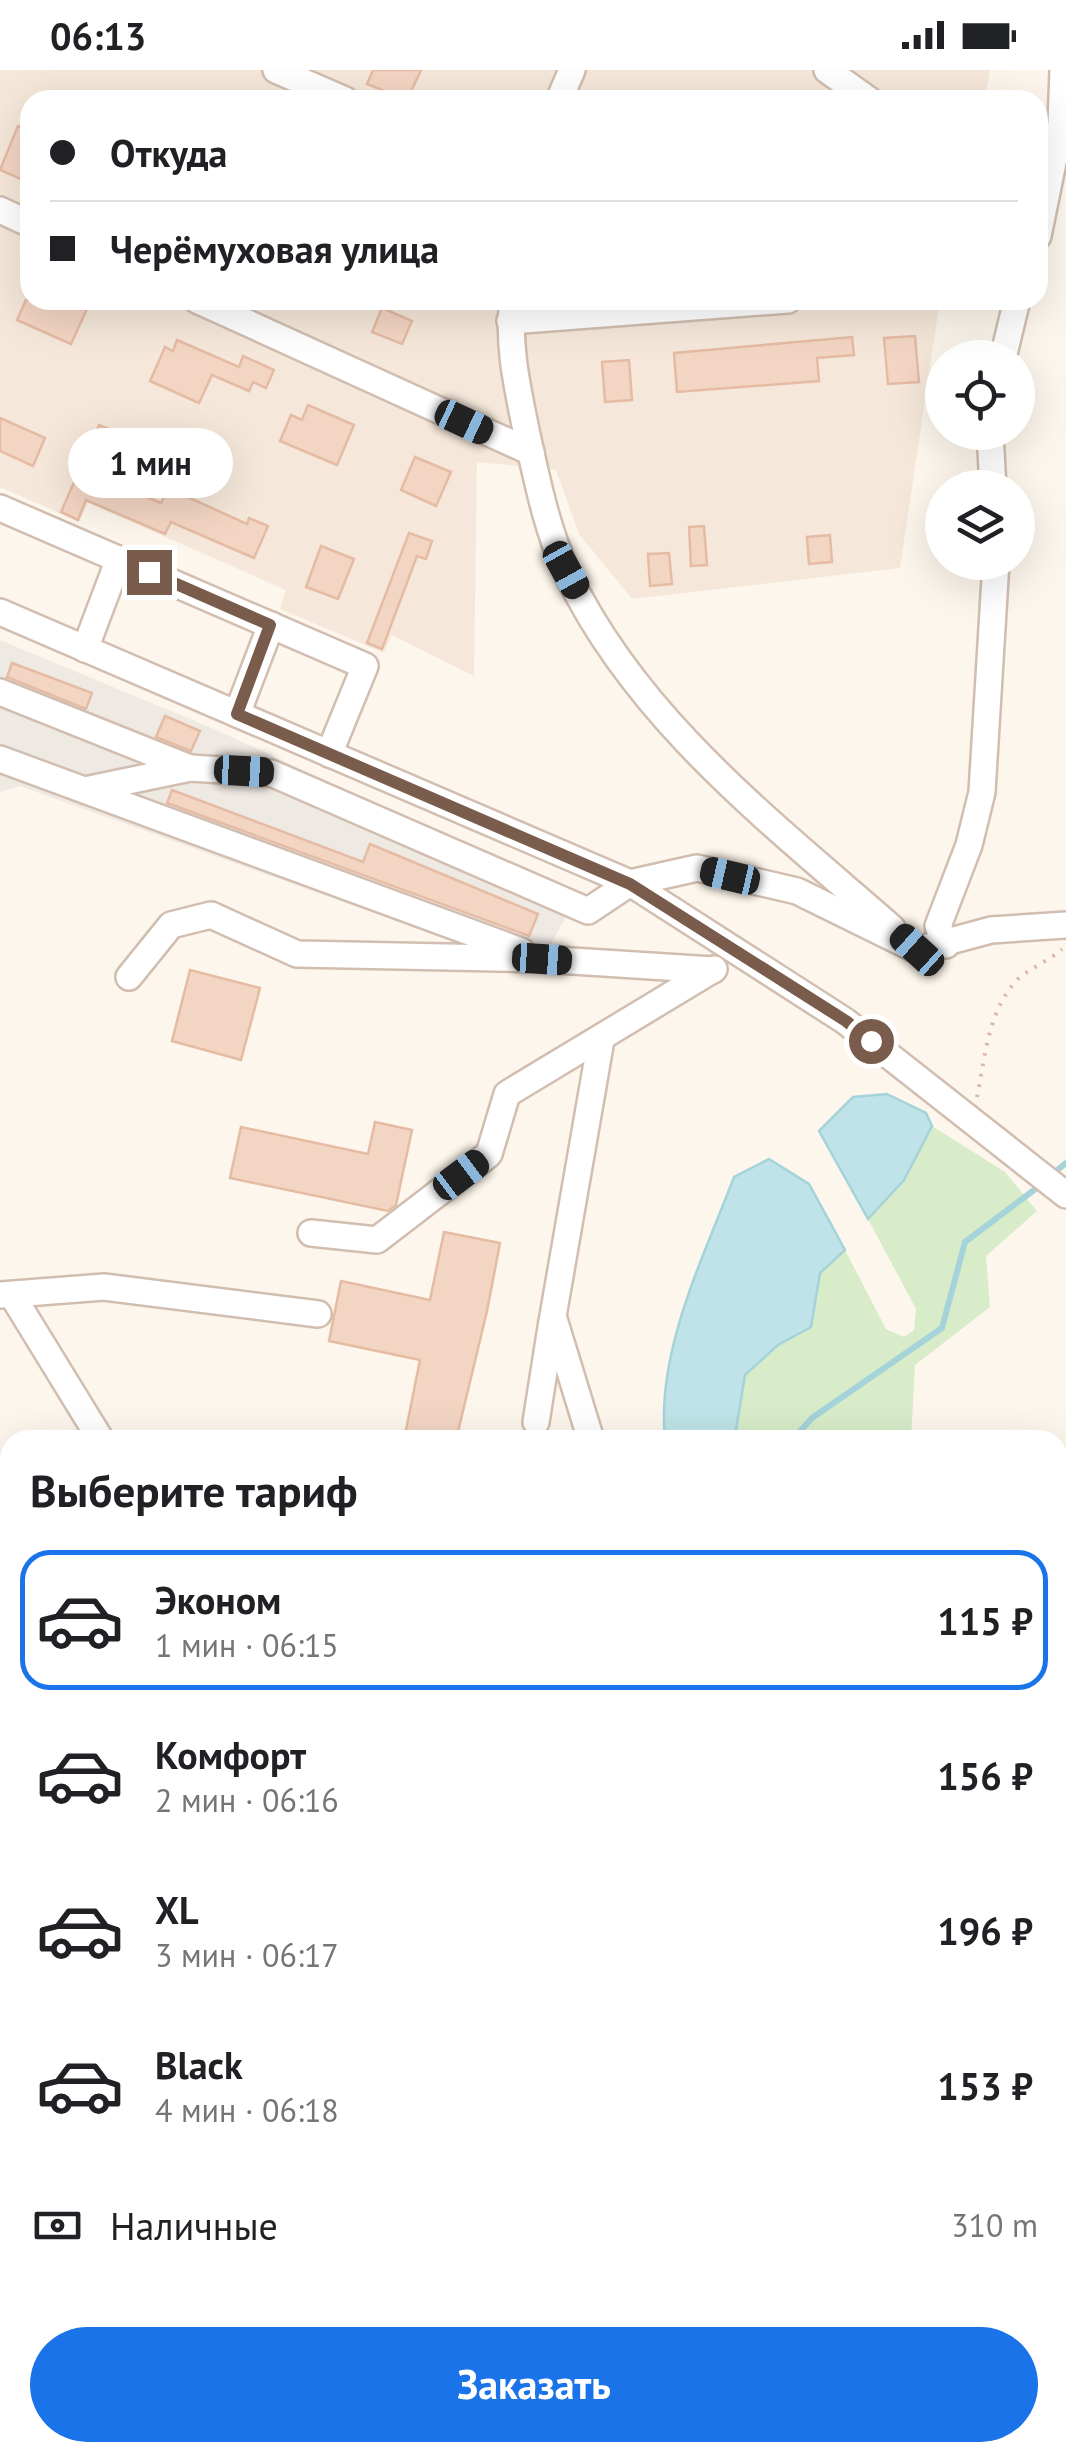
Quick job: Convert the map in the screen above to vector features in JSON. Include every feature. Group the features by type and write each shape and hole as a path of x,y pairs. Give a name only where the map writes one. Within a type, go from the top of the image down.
{"street":[{"path":"276,70 323,90"},
{"path":"828,70 855,90"},
{"path":"1048,211 1061,122 1063,70"},
{"path":"219,310 531,452"},
{"path":"511,310 515,376 546,514 566,570 594,622 649,701 740,794 917,950"},
{"path":"1007,340 1015,310"},
{"path":"0,508 365,666 329,754"},
{"path":"84,649 118,559"},
{"path":"946,945 938,926 969,845 982,792 995,580"},
{"path":"0,612 630,884 846,1021 1062,1192"},
{"path":"237,714 270,625"},
{"path":"0,692 190,768"},
{"path":"0,759 542,959"},
{"path":"85,790 190,768 271,772 588,912 630,884 697,868 797,891 917,950 991,930 1066,924"},
{"path":"129,977 171,925 211,915 297,954 542,959 714,970"},
{"path":"311,1233 377,1240 490,1154 508,1094 740,953"},
{"path":"536,1422 600,1040"},
{"path":"94,1430 6,1294 104,1286 318,1314"},
{"path":"552,1316 588,1430"}],"path":[{"path":"972,1121 993,1018 1018,978 1046,964 1066,946"}],"shaded area":[{"path":"0,70 990,70 987,90 20,90 20,310 939,310 934,340 925,340 925,400 900,568 632,599 579,534 556,470 477,462 474,676 392,635 384,653 280,609 286,590 88,503 79,522 0,487"},
{"path":"0,640 214,729 577,896 550,946 463,945 20,786 0,792"}],"green space":[{"path":"932,1126 1005,1172 1037,1211 986,1256 990,1307 915,1365 912,1430 736,1430 745,1375 778,1345 811,1327 820,1273 845,1250 886,1329 904,1337 914,1330 916,1309 868,1219 904,1180"}],"water":[{"path":"887,1094 926,1113 932,1126 904,1180 868,1219 819,1131 853,1097"},
{"path":"769,1159 809,1184 845,1250 820,1273 811,1327 778,1345 745,1375 736,1430 665,1430 668,1373 684,1306 734,1177"}],"building":[{"path":"373,70 421,70 412,90 382,90 367,84"},
{"path":"18,126 20,127 20,179 0,170"},
{"path":"22,310 86,310 71,344 17,320"},
{"path":"381,310 412,321 402,344 372,332"},
{"path":"915,336 919,382 888,384 884,338"},
{"path":"852,337 854,355 817,358 819,381 677,392 674,353"},
{"path":"177,340 239,367 243,356 274,370 266,388 253,382 249,391 212,375 199,403 150,381 165,347 173,351"},
{"path":"629,360 632,400 605,402 602,362"},
{"path":"308,405 354,425 337,465 280,441 291,415 302,420"},
{"path":"0,418 45,438 33,466 0,451"},
{"path":"99,425 116,432 97,475 161,503 168,488 247,524 249,518 268,526 254,558 171,522 165,534 86,500 78,520 61,512"},
{"path":"415,457 451,472 436,506 401,490"},
{"path":"704,526 707,565 691,566 689,527"},
{"path":"409,533 432,541 426,559 417,556 382,649 367,643"},
{"path":"830,535 832,562 809,564 807,537"},
{"path":"321,546 354,559 338,599 306,587"},
{"path":"669,553 672,584 650,586 648,554"},
{"path":"12,663 92,693 86,709 7,677"},
{"path":"165,716 200,731 191,751 156,737"},
{"path":"172,790 363,862 370,844 538,914 529,936 167,803"},
{"path":"190,970 260,988 241,1060 172,1041"},
{"path":"375,1122 412,1130 396,1205 388,1211 230,1178 241,1127 368,1154"},
{"path":"444,1232 500,1243 458,1430 406,1430 420,1360 329,1341 341,1281 430,1300"}],"waterway":[{"path":"1051,1175 1066,1163"},
{"path":"801,1430 812,1418 942,1328 965,1242 1042,1184"}],"route":[{"path":"149,572 270,625 237,714 630,884 846,1021 871,1041"}]}
